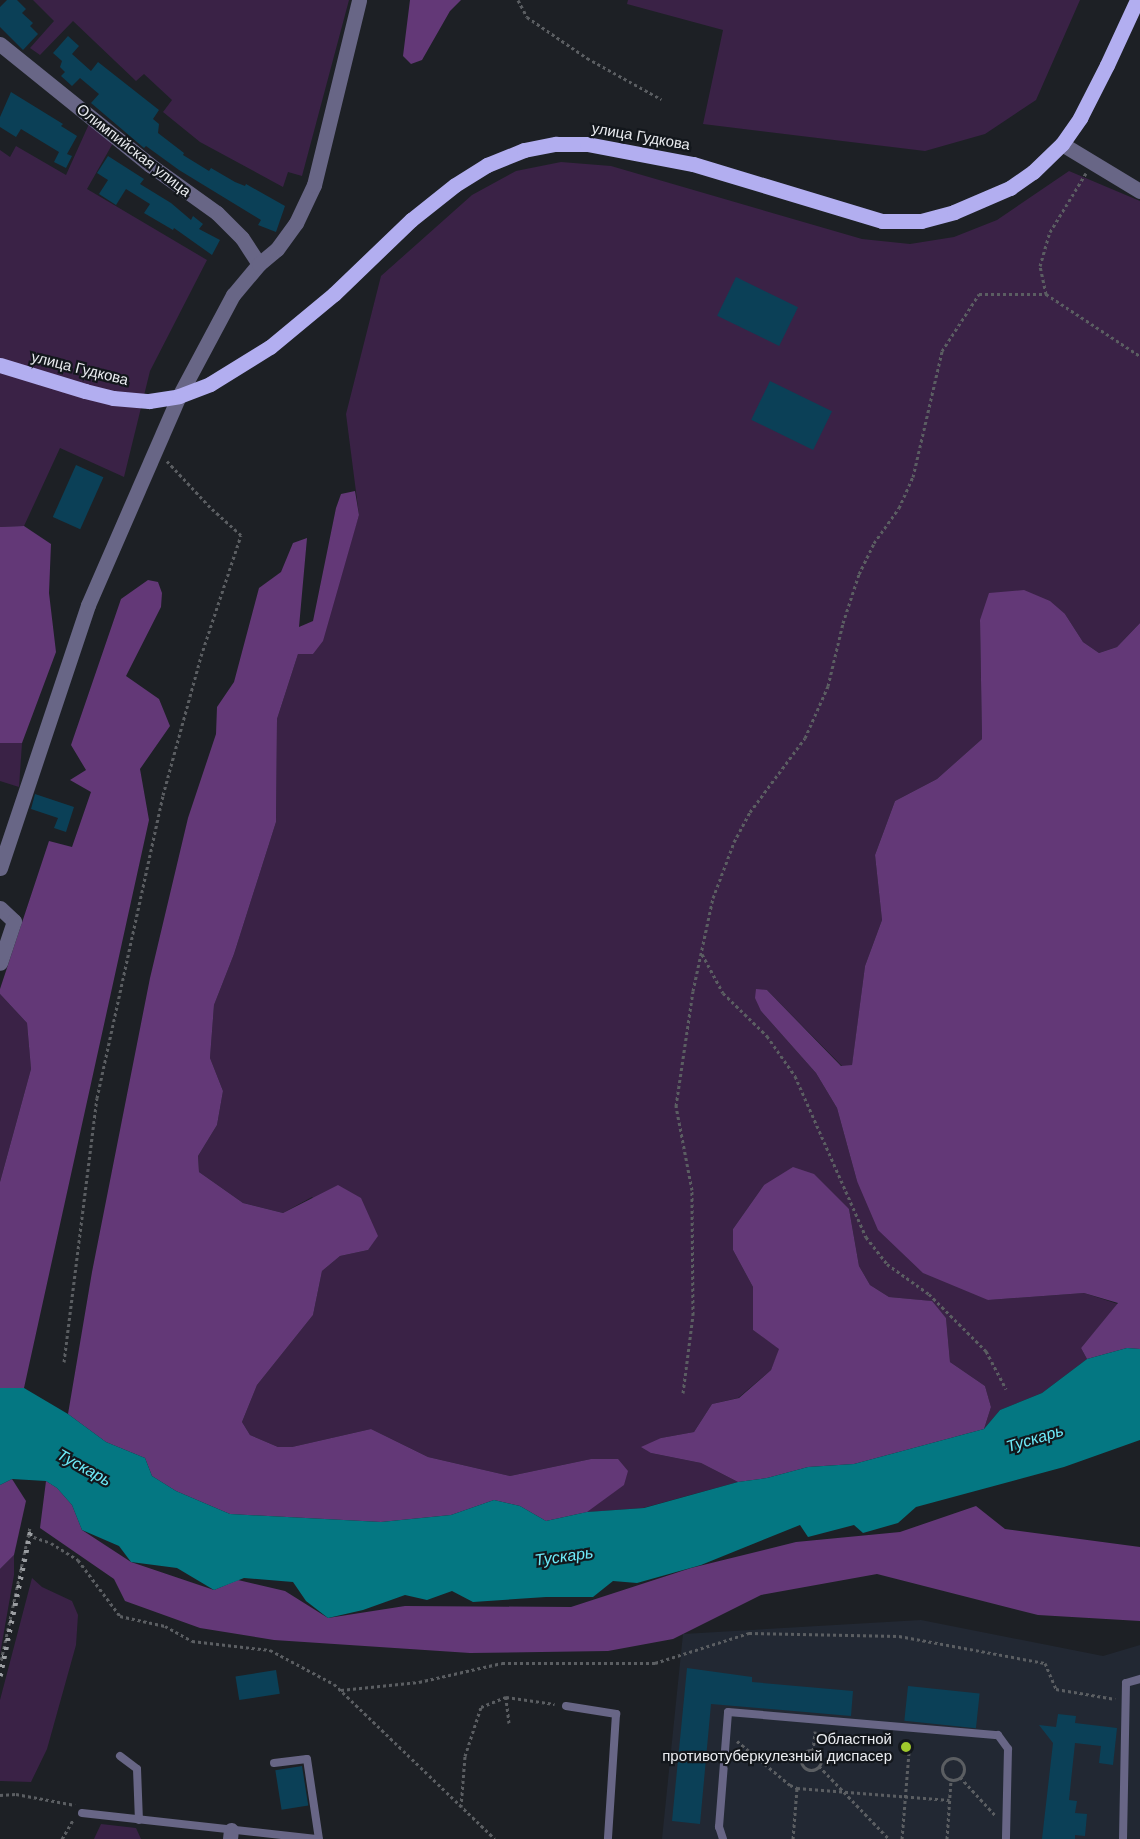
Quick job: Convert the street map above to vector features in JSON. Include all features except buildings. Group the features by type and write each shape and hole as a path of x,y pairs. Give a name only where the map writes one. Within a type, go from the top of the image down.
{"main road":[{"name":"улица Гудкова","path":"0,365 113,398 149,401 179,396 210,384 270,347 334,294 411,220 455,185 487,165 524,150 556,144 587,144 693,164 882,221 921,221 954,212 1010,188 1033,172 1062,144 1085,108 1137,0"}],"street":[{"path":"0,868 88,605 179,396 233,295 259,264 277,249 296,223 314,185 359,0"},
{"name":"Олимпийская улица","path":"0,44 150,165 217,213 242,238 259,264"},
{"path":"1062,144 1140,191"},
{"path":"0,908 14,921 0,963"}],"lane":[{"path":"1123,1839 1126,1683 1140,1679"},
{"path":"566,1706 616,1714 608,1839"},
{"path":"723,1839 719,1827 728,1712 998,1735 1008,1749 1006,1839"},
{"path":"120,1756 137,1769 139,1820"},
{"path":"86,1814 231,1834 319,1839 307,1759 274,1763"}],"path":[{"path":"518,0 527,16 588,58 661,99"},
{"path":"1046,294 1040,266 1050,232 1092,164"},
{"path":"683,1393 693,1315 692,1190 676,1106 712,898 734,842 750,812 805,738 828,686 843,623 859,574 874,543 899,508 913,477 942,351 979,294 1046,294 1140,356"},
{"path":"64,1362 102,1075 163,795 201,656 241,535 210,507 156,449"},
{"path":"701,952 723,993 767,1036 795,1076 866,1237 887,1264 929,1294 986,1351 1006,1389"},
{"path":"0,1666 30,1527"},
{"path":"28,1535 51,1543 78,1560 103,1590 120,1616 165,1626 192,1641 270,1650 341,1690 495,1839"},
{"path":"341,1690 419,1682 502,1663 656,1663 749,1633 899,1636 1044,1663 1056,1689 1125,1700"},
{"path":"461,1807 465,1756 481,1707 506,1697 566,1706"},
{"path":"506,1697 509,1724"},
{"path":"813,1751 816,1720"},
{"path":"902,1839 911,1728"},
{"path":"727,1732 790,1785 797,1788 950,1800"},
{"path":"813,1751 820,1757 819,1766 814,1770 808,1770 801,1763 804,1754 813,1751"},
{"path":"951,1759 958,1760 963,1764 964,1771 960,1777 951,1780 945,1776 942,1769 945,1762 951,1759"},
{"path":"819,1766 889,1839"},
{"path":"960,1777 1006,1827"},
{"path":"946,1839 951,1780"},
{"path":"793,1839 797,1788"},
{"path":"0,1795 16,1794 74,1805 86,1814 69,1824 62,1839"}],"shaded area":[{"path":"33,0 349,0 302,176 288,172 283,187 200,142 163,112 172,100 144,74 136,81 73,21 40,55 30,48 54,21"},
{"path":"410,0 461,0 450,11 422,60 411,64 403,56"},
{"path":"628,0 1080,0 1036,100 985,134 925,151 703,124 723,30 627,4"},
{"path":"89,124 113,143 87,189 207,260 150,371 124,477 60,448 24,526 0,527 0,150 10,157 16,146 66,175"},
{"path":"561,162 611,166 862,239 910,244 954,237 997,220 1069,171 1140,201 1140,623 1117,647 1099,653 1083,642 1065,614 980,620 982,739 937,779 895,801 875,855 882,920 865,966 852,1066 842,1066 767,990 761,1011 816,1073 837,1108 857,1181 988,1300 1084,1293 1118,1304 1081,1348 1087,1359 1042,1393 1000,1410 984,1429 991,1407 985,1386 950,1362 946,1318 931,1301 889,1297 870,1285 859,1266 849,1209 764,1185 733,1229 733,1250 753,1287 753,1330 780,1349 771,1370 738,1398 712,1404 694,1432 661,1438 651,1453 701,1463 738,1482 643,1508 589,1512 555,1554 618,1459 591,1459 510,1476 428,1457 371,1429 292,1447 278,1447 250,1435 242,1422 257,1385 313,1315 322,1271 340,1256 368,1250 312,1197 283,1213 243,1203 199,1172 198,1156 217,1125 223,1091 210,1058 214,1005 234,954 276,822 277,719 298,654 313,654 359,515 346,414 381,276 472,195 516,171"},
{"path":"355,491 359,515 323,641 313,654 298,654 277,719 276,822 234,954 214,1005 210,1058 223,1091 217,1125 198,1156 199,1172 243,1203 283,1213 338,1185 361,1198 378,1236 368,1250 340,1256 322,1271 313,1315 257,1385 242,1422 250,1435 278,1447 292,1447 371,1429 428,1457 510,1476 591,1459 618,1459 628,1471 624,1485 587,1512 546,1521 520,1506 494,1500 451,1515 381,1522 230,1514 176,1491 152,1476 145,1458 106,1442 68,1414 92,1272 150,978 188,818 216,734 217,707 234,682 259,588 281,572 293,543 307,538 299,627 313,621 336,508 341,494"},
{"path":"24,526 51,544 49,593 56,652 22,743 0,743 0,527"},
{"path":"148,580 158,582 162,593 161,607 126,676 159,699 170,726 140,769 149,820 24,1388 0,1388 0,1182 31,1069 27,1023 0,994 0,989 49,841 72,847 91,792 70,780 86,770 71,745 121,599"},
{"path":"1024,590 1050,601 1065,614 1083,642 1099,653 1117,647 1140,623 1140,1349 1127,1348 1087,1359 1081,1348 1118,1303 1084,1293 988,1300 923,1273 878,1230 857,1181 837,1108 816,1073 761,1011 755,998 756,989 767,990 841,1066 852,1065 865,966 882,920 875,855 895,801 937,779 982,739 980,620 989,593"},
{"path":"0,743 22,743 19,787 0,781"},
{"path":"0,994 27,1023 31,1069 0,1182"},
{"path":"793,1167 814,1174 849,1209 859,1266 870,1285 889,1297 932,1301 946,1318 950,1362 985,1386 991,1407 984,1429 854,1464 808,1467 767,1478 738,1482 701,1463 651,1453 641,1447 661,1438 694,1432 712,1404 739,1398 771,1370 779,1349 753,1330 753,1287 733,1250 733,1229 764,1185"},
{"path":"12,1479 26,1501 14,1555 0,1569 0,1485"},
{"path":"46,1481 57,1488 72,1505 82,1530 131,1562 214,1590 238,1580 285,1591 328,1618 405,1606 571,1607 691,1568 796,1542 900,1532 976,1506 1005,1529 1140,1547 1140,1621 1038,1615 877,1574 761,1595 673,1639 608,1651 470,1653 274,1640 200,1628 125,1601 114,1579 40,1528"},
{"path":"14,1555 14,1575 0,1654 0,1569"},
{"path":"32,1578 42,1587 72,1601 78,1615 76,1645 47,1749 31,1782 0,1781 0,1700"},
{"name":"Областной противотуберкулезный диспасер","path":"921,1620 1103,1656 1140,1645 1140,1839 662,1839 683,1634"},
{"path":"101,1824 136,1828 141,1839 94,1839"}],"water":[{"name":"Тускарь","path":"1127,1348 1140,1349 1140,1440 1064,1467 916,1507 898,1523 863,1533 854,1525 808,1537 800,1525 701,1565 637,1583 613,1581 593,1597 546,1597 473,1602 452,1591 427,1600 405,1595 363,1610 328,1618 306,1601 293,1582 244,1578 214,1590 177,1568 131,1562 119,1546 82,1530 72,1505 57,1488 46,1481 12,1479 0,1485 0,1388 24,1388 68,1414 106,1442 145,1458 152,1476 176,1491 230,1514 381,1522 451,1515 494,1500 520,1506 546,1521 587,1512 644,1508 738,1482 767,1478 808,1467 854,1464 984,1429 1000,1410 1042,1393 1087,1359"}],"railway":[{"path":"0,1676 31,1527"}],"place":[{"name":"Областной противотуберкулезный диспасер","path":"906,1747"}]}
